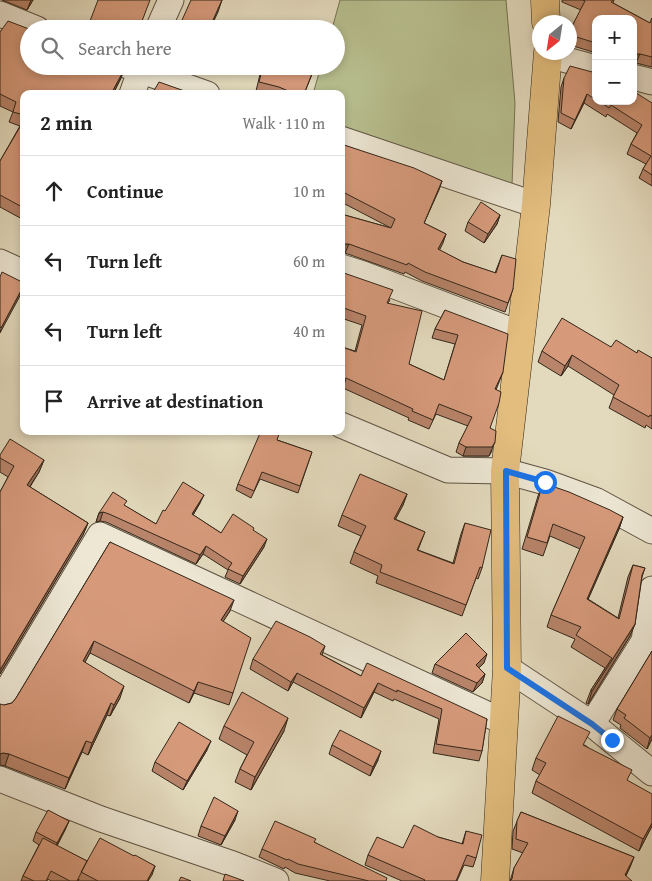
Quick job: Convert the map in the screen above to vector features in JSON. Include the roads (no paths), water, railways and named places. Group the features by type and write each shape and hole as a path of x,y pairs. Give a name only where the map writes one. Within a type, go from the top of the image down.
{"main road":[{"path":"545,0 546,15"},
{"path":"495,881 507,668 506,471 536,205 548,60"}],"street":[{"path":"162,20 171,0"},
{"path":"0,14 20,22"},
{"path":"569,60 592,67"},
{"path":"139,75 193,90"},
{"path":"637,78 652,82"},
{"path":"345,140 536,205"},
{"path":"0,262 20,272"},
{"path":"345,268 521,334"},
{"path":"345,427 448,470 506,471 545,482 597,501 652,532"},
{"path":"0,702 100,535 504,722"},
{"path":"592,724 644,641 652,589"},
{"path":"507,668 592,724 652,773"},
{"path":"0,779 101,819 233,864 276,881"}]}
